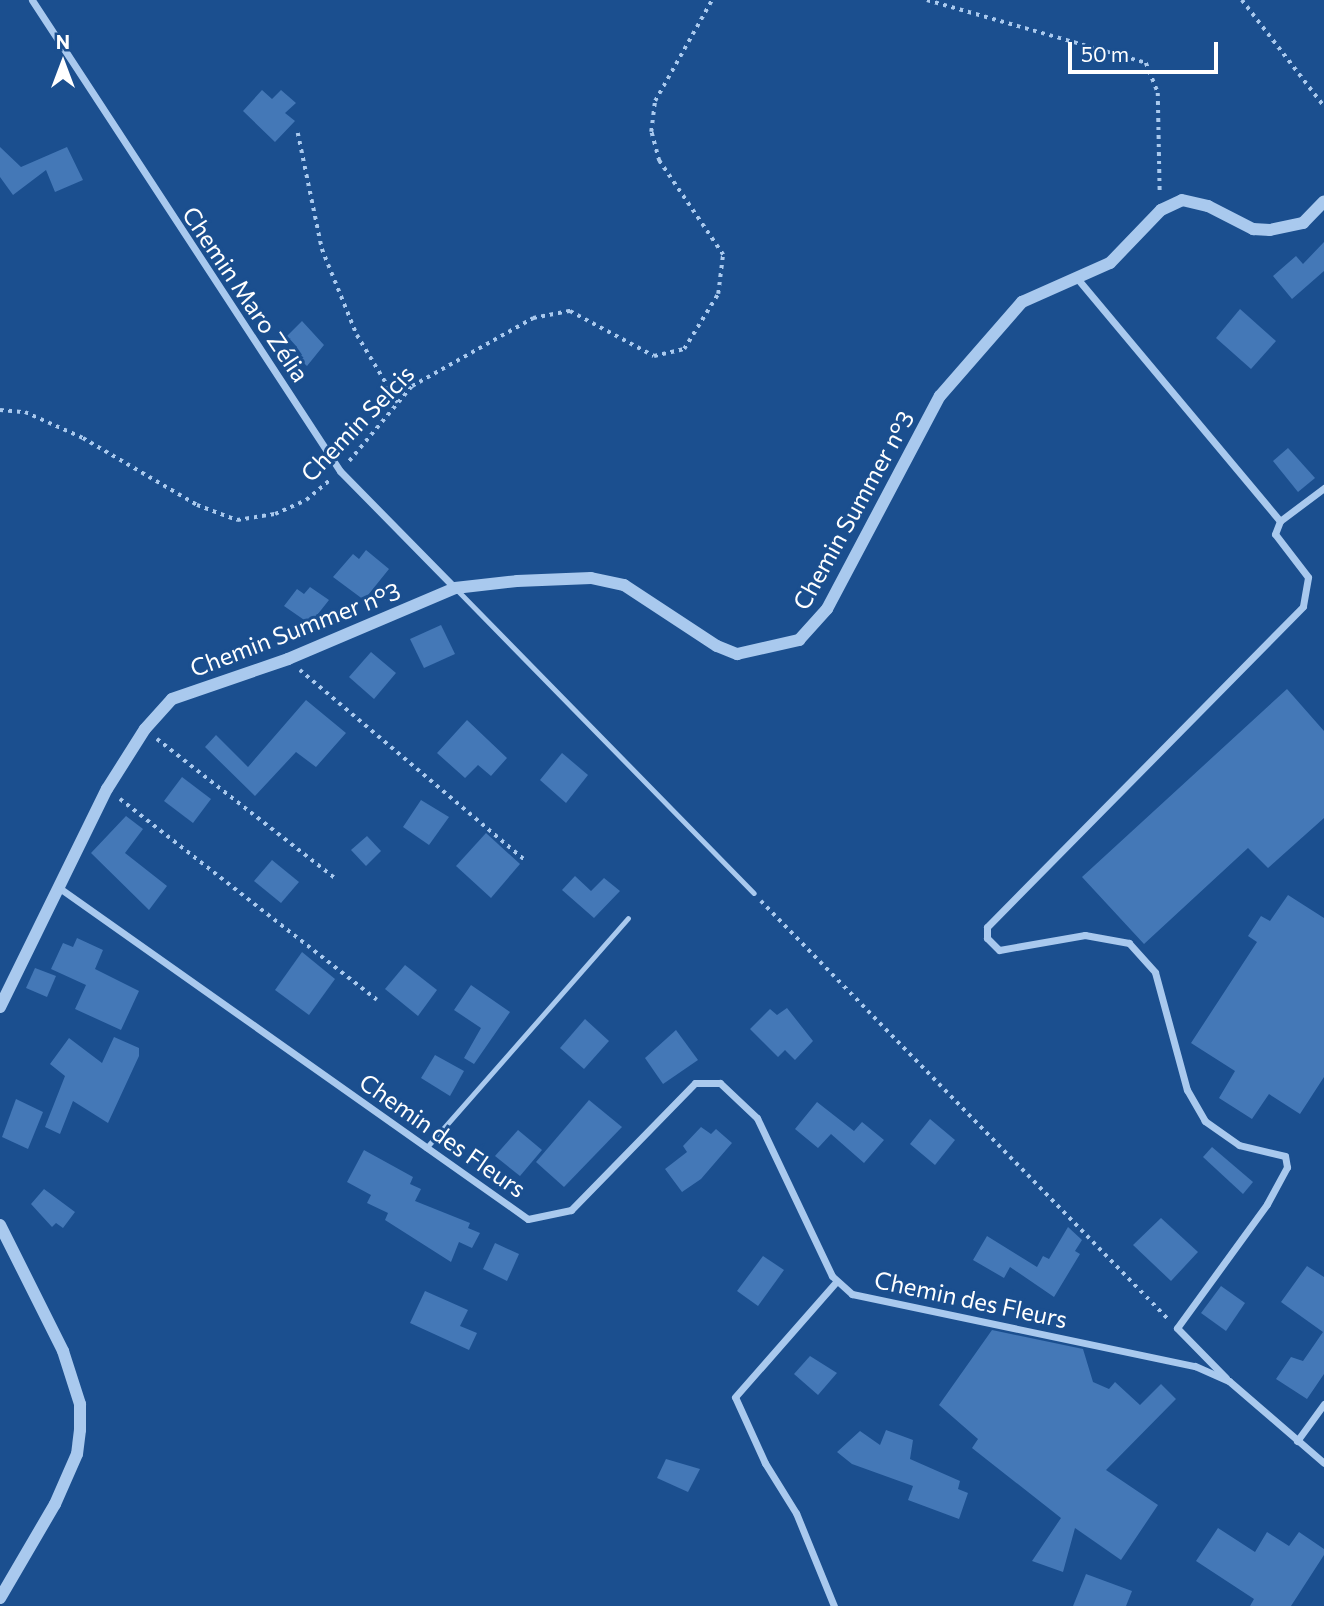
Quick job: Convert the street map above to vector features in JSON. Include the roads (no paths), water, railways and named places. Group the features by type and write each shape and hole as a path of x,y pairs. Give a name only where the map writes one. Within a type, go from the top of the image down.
{"street":[{"name":"Chemin Maro Zélia","path":"32,0 340,471 455,588"},
{"name":"Chemin Summer n°3","path":"0,1007 107,789 145,729 172,699 288,659 455,588 517,581 611,581 737,654 799,640 827,609 899,465 940,396 1009,313 1075,276 1110,263 1161,210 1193,200 1253,229 1285,230 1303,223 1324,201"},
{"path":"1075,276 1280,521"},
{"path":"1229,1381 1177,1328 1267,1204 1287,1160 1278,1152 1229,1141 1205,1121 1187,1090 1155,972 1138,950 1110,937 1084,935 999,950 987,938 987,927 1303,606 1310,584 1277,542 1280,521 1324,488"},
{"name":"Chemin des Fleurs","path":"57,887 528,1219 550,1217 571,1210 695,1083 720,1083 757,1118 837,1280 852,1294 1195,1366 1229,1381 1324,1463"},
{"path":"0,1225 63,1351 80,1404 80,1430 77,1454 55,1504 0,1598"},
{"path":"834,1606 796,1513 765,1464 735,1397 837,1280"},
{"path":"1297,1441 1324,1404"}],"lane":[{"path":"455,588 754,893"},
{"path":"426,1148 628,918"}]}
